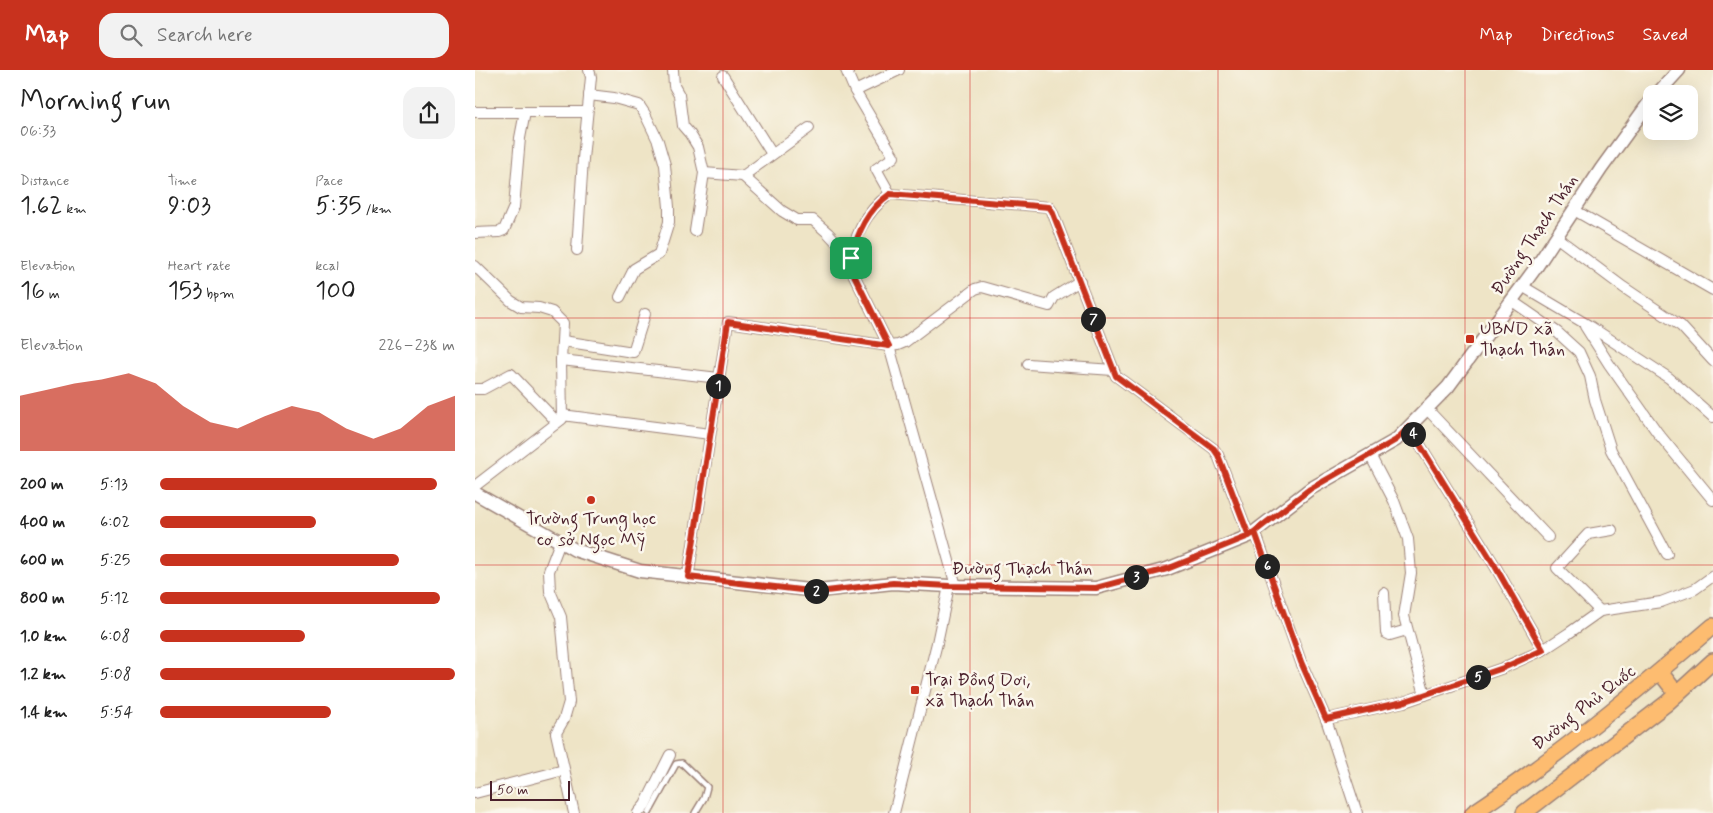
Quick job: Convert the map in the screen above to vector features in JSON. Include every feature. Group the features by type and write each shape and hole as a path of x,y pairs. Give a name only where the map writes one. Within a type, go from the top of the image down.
{"main road":[{"name":"Đường Phủ Quốc","path":"1473,813 1511,788 1636,692 1713,626"},
{"path":"1523,813 1677,694 1713,661"},
{"path":"1660,672 1677,694"}],"street":[{"path":"577,250 591,77 589,70"},
{"path":"673,70 674,86 679,96 683,126 698,147 704,173 695,231"},
{"path":"846,70 855,91 893,157 876,169 890,194"},
{"path":"855,91 899,70"},
{"path":"1665,85 1679,70"},
{"path":"723,76 772,154"},
{"path":"589,95 614,98 639,105 657,141 665,165 669,222 662,247 659,254 634,269 620,297"},
{"name":"Đường Thạch Thán","path":"475,493 575,550 640,571 818,592 893,583 952,586 1096,588 1167,569 1252,534 1310,489 1396,440 1448,388 1512,301 1601,169 1643,111"},
{"path":"475,112 587,112"},
{"path":"475,233 504,230 511,215 525,112"},
{"path":"743,176 809,128"},
{"path":"704,173 743,176 782,212 797,220 813,220 851,258"},
{"path":"894,813 952,586 889,346 852,271 851,258 857,236 866,218 879,202 890,194 1049,207 1080,280 1113,370 1121,381 1214,449 1218,455 1252,534 1301,662 1326,719 1357,813"},
{"path":"1574,210 1713,290"},
{"path":"1556,237 1623,287 1681,326 1713,361"},
{"path":"475,266 511,301 521,307 539,308 552,312 563,323 559,419 475,486"},
{"path":"688,577 728,322 889,346 898,345 905,342 975,289 982,287 1049,306 1054,297 1080,280"},
{"path":"1522,286 1669,378 1713,417"},
{"path":"1512,301 1557,332 1579,352 1590,376 1595,400 1611,450 1667,554"},
{"path":"563,341 633,352 645,314"},
{"path":"1583,323 1609,364 1657,432 1713,500"},
{"path":"561,360 719,378"},
{"path":"1028,364 1113,370"},
{"path":"475,388 483,389 511,374 559,419 711,434"},
{"path":"1427,409 1548,537"},
{"path":"1409,427 1495,566 1543,650"},
{"path":"1370,455 1394,501 1408,539 1411,573 1404,616 1425,695"},
{"path":"1600,612 1557,568 1588,534 1612,530"},
{"path":"560,542 549,571 550,591 561,617 569,702 564,719 556,733 573,813"},
{"path":"1326,719 1403,702 1503,668 1543,650 1600,612 1661,602 1695,589 1713,576"},
{"path":"1384,593 1386,633 1390,635 1407,630"},
{"path":"638,813 645,804 670,756"},
{"path":"475,792 564,770"}],"lane":[{"path":"649,813 676,764 682,763 707,787 704,798 695,813"}],"place":[{"name":"UBND xã Thạch Thán","path":"1470,339"},
{"name":"Trường Trung học cơ sở Ngọc Mỹ","path":"591,500"},
{"name":"Trại Đồng Dơi, xã Thạch Thán","path":"915,690"}],"route":[{"path":"851,258 852,271 889,346 728,322 688,577 818,592 893,583 949,586 1096,588 1167,569 1249,536 1310,489 1396,440 1409,427 1495,566 1543,650 1503,668 1403,702 1326,719 1301,662 1255,532 1249,536 1218,455 1214,449 1116,376 1080,280 1074,270 1049,207 890,194 879,202 866,218 857,236 851,258"}]}
